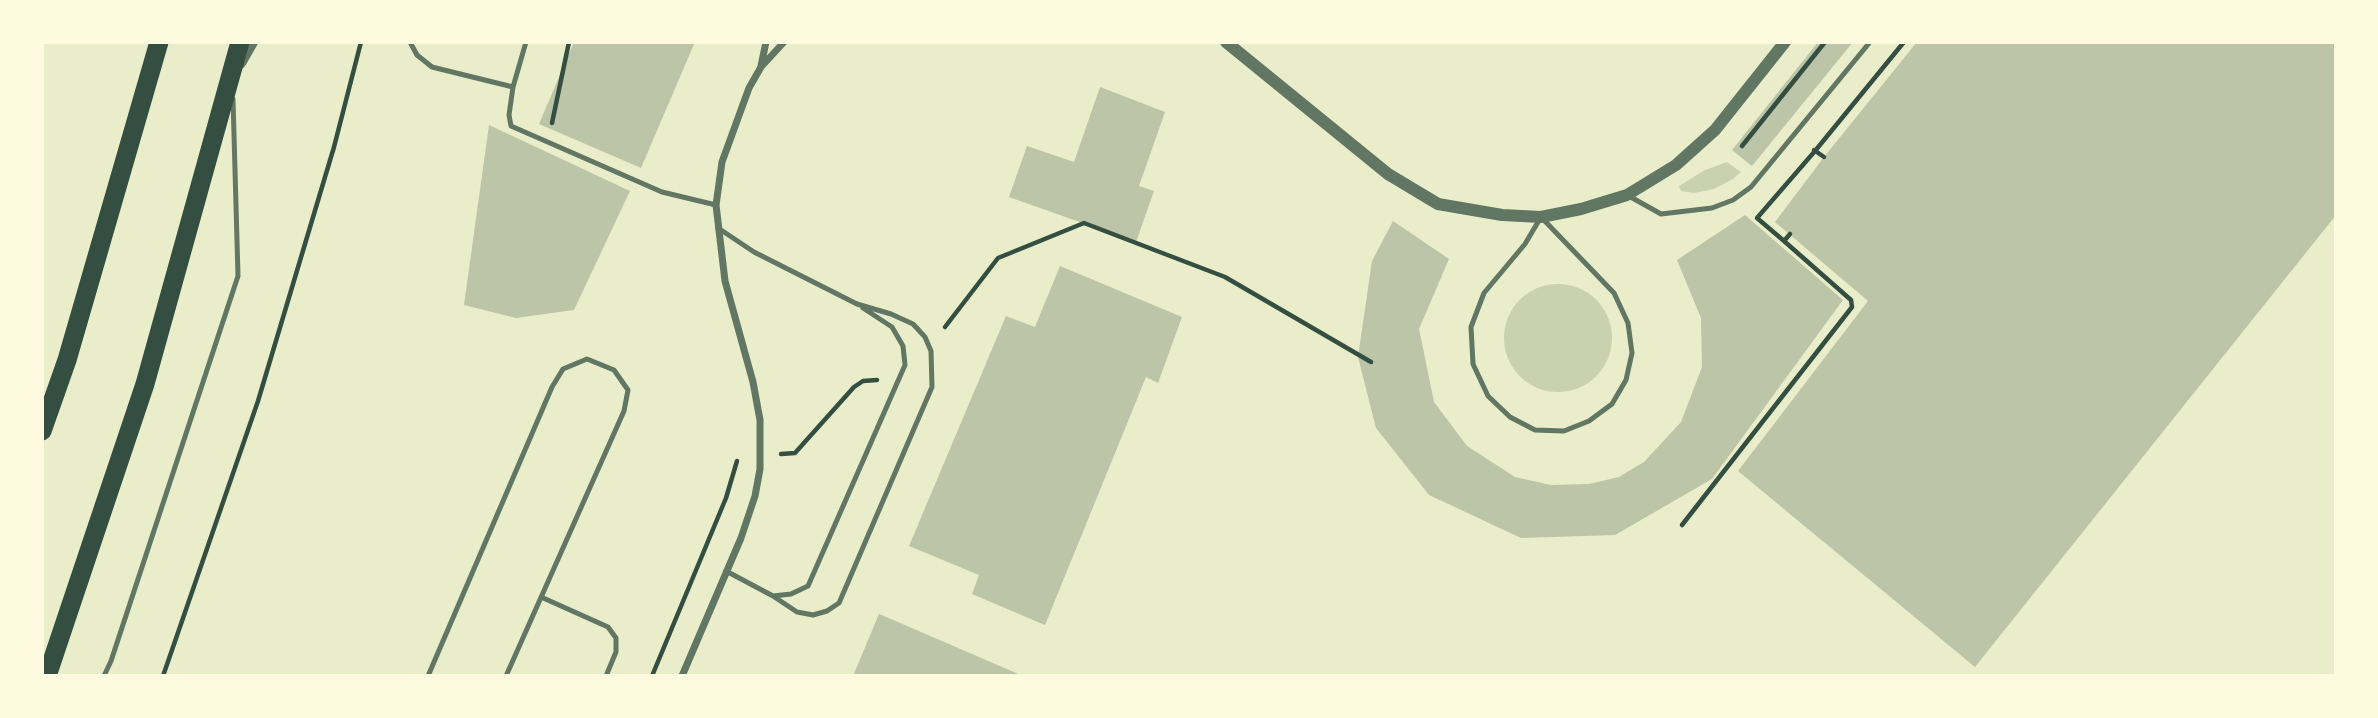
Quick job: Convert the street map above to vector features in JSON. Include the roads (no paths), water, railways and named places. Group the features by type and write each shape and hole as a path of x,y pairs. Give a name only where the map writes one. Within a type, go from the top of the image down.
{"highway":[{"path":"42,431 71,347 159,42"},
{"path":"47,676 145,384 240,42"}],"street":[{"path":"232,75 252,42"},
{"path":"761,67 766,42"},
{"path":"682,676 741,538 755,496 761,453 760,420 753,382 725,281 716,205 722,162 748,88 761,67 784,42"},
{"path":"1226,42 1388,174 1438,204 1502,215 1541,217 1581,209 1627,195 1675,165 1715,130 1785,42"}],"lane":[{"path":"410,42 417,55 432,67 513,88"},
{"path":"526,42 513,88 509,115 511,126 662,192 716,205"},
{"path":"1627,195 1661,214 1712,208 1733,200 1751,187 1870,42"},
{"path":"104,676 120,635 238,276 232,75"},
{"path":"1541,217 1614,293 1628,323 1632,353 1626,380 1612,404 1589,421 1564,431 1535,430 1510,416 1488,396 1473,364 1471,327 1484,293 1525,244 1541,217"},
{"path":"718,228 754,252 857,304 892,327 903,346 905,365 808,586 791,594 773,596"},
{"path":"726,571 797,612 813,615 827,611 839,603 932,387 931,351 925,337 913,324 857,304"},
{"path":"428,676 552,387 564,369 587,359 614,370 628,390 624,411 506,676"},
{"path":"541,597 608,627 616,638 617,652 606,676"}]}
